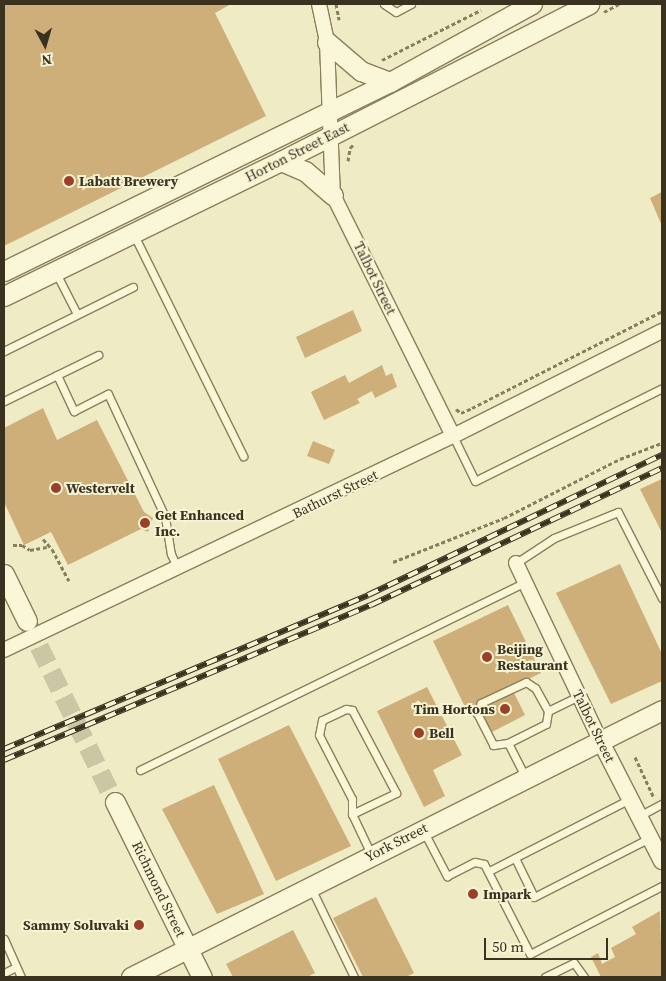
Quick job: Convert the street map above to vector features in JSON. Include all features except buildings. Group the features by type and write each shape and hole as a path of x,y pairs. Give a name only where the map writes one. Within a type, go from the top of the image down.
{"main road":[{"name":"Horton Street East","path":"4,272 390,82 532,4"},
{"name":"Horton Street East","path":"4,296 595,8"},
{"path":"327,42 361,71 390,82"},
{"path":"280,161 305,172 333,195"},
{"path":"4,574 27,621"},
{"name":"York Street","path":"131,977 662,710"},
{"name":"Richmond Street","path":"115,802 202,977"}],"street":[{"name":"Talbot Street","path":"319,4 327,42 333,195 453,436"},
{"name":"Bathurst Street","path":"4,650 178,570 453,436 662,331"},
{"name":"Talbot Street","path":"516,563 600,740 662,861"}],"lane":[{"path":"384,4 396,12 411,4"},
{"path":"133,233 243,456"},
{"path":"55,271 77,314"},
{"path":"4,350 133,287"},
{"path":"4,401 98,355"},
{"path":"57,375 74,411 108,394 165,517 171,554 178,570"},
{"path":"453,436 475,481 662,388"},
{"path":"516,563 554,538 618,512 662,598"},
{"path":"140,770 525,582"},
{"path":"526,682 535,688 548,711 546,724 508,743 494,745 477,713 481,704 526,682"},
{"path":"548,711 579,696"},
{"path":"352,814 396,793 352,710 346,709 322,720 319,735 352,799 352,814 371,855"},
{"path":"508,743 525,778"},
{"path":"488,871 630,798"},
{"path":"639,816 660,805"},
{"path":"423,829 447,876 478,862 488,871 530,954 662,886"},
{"path":"515,858 534,897 651,838"},
{"path":"310,886 354,977"},
{"path":"4,939 7,953 21,977"},
{"path":"545,977 576,963 584,977"},
{"path":"4,973 16,967"}],"path":[{"path":"336,4 340,26"},
{"path":"595,8 619,4"},
{"path":"375,59 382,60 404,51 485,8"},
{"path":"347,166 350,148 362,137"},
{"path":"452,407 460,413 472,408 662,311"},
{"path":"393,562 504,518 620,459 662,443"},
{"path":"43,539 47,547"},
{"path":"13,545 22,544 30,550 47,547 52,549 69,581"},
{"path":"635,757 660,805"}],"tunnel":[{"path":"27,621 115,802"}],"railway":[{"path":"4,749 368,595 662,455"},
{"path":"4,760 371,605 662,468"}],"place":[{"name":"Labatt Brewery","path":"69,181"},
{"name":"Westervelt","path":"56,488"},
{"name":"Get Enhanced Inc.","path":"145,523"},
{"name":"Beijing Restaurant","path":"487,657"},
{"name":"Tim Hortons","path":"505,709"},
{"name":"Bell","path":"419,733"},
{"name":"Impark","path":"473,894"},
{"name":"Sammy Soluvaki","path":"139,925"}]}
